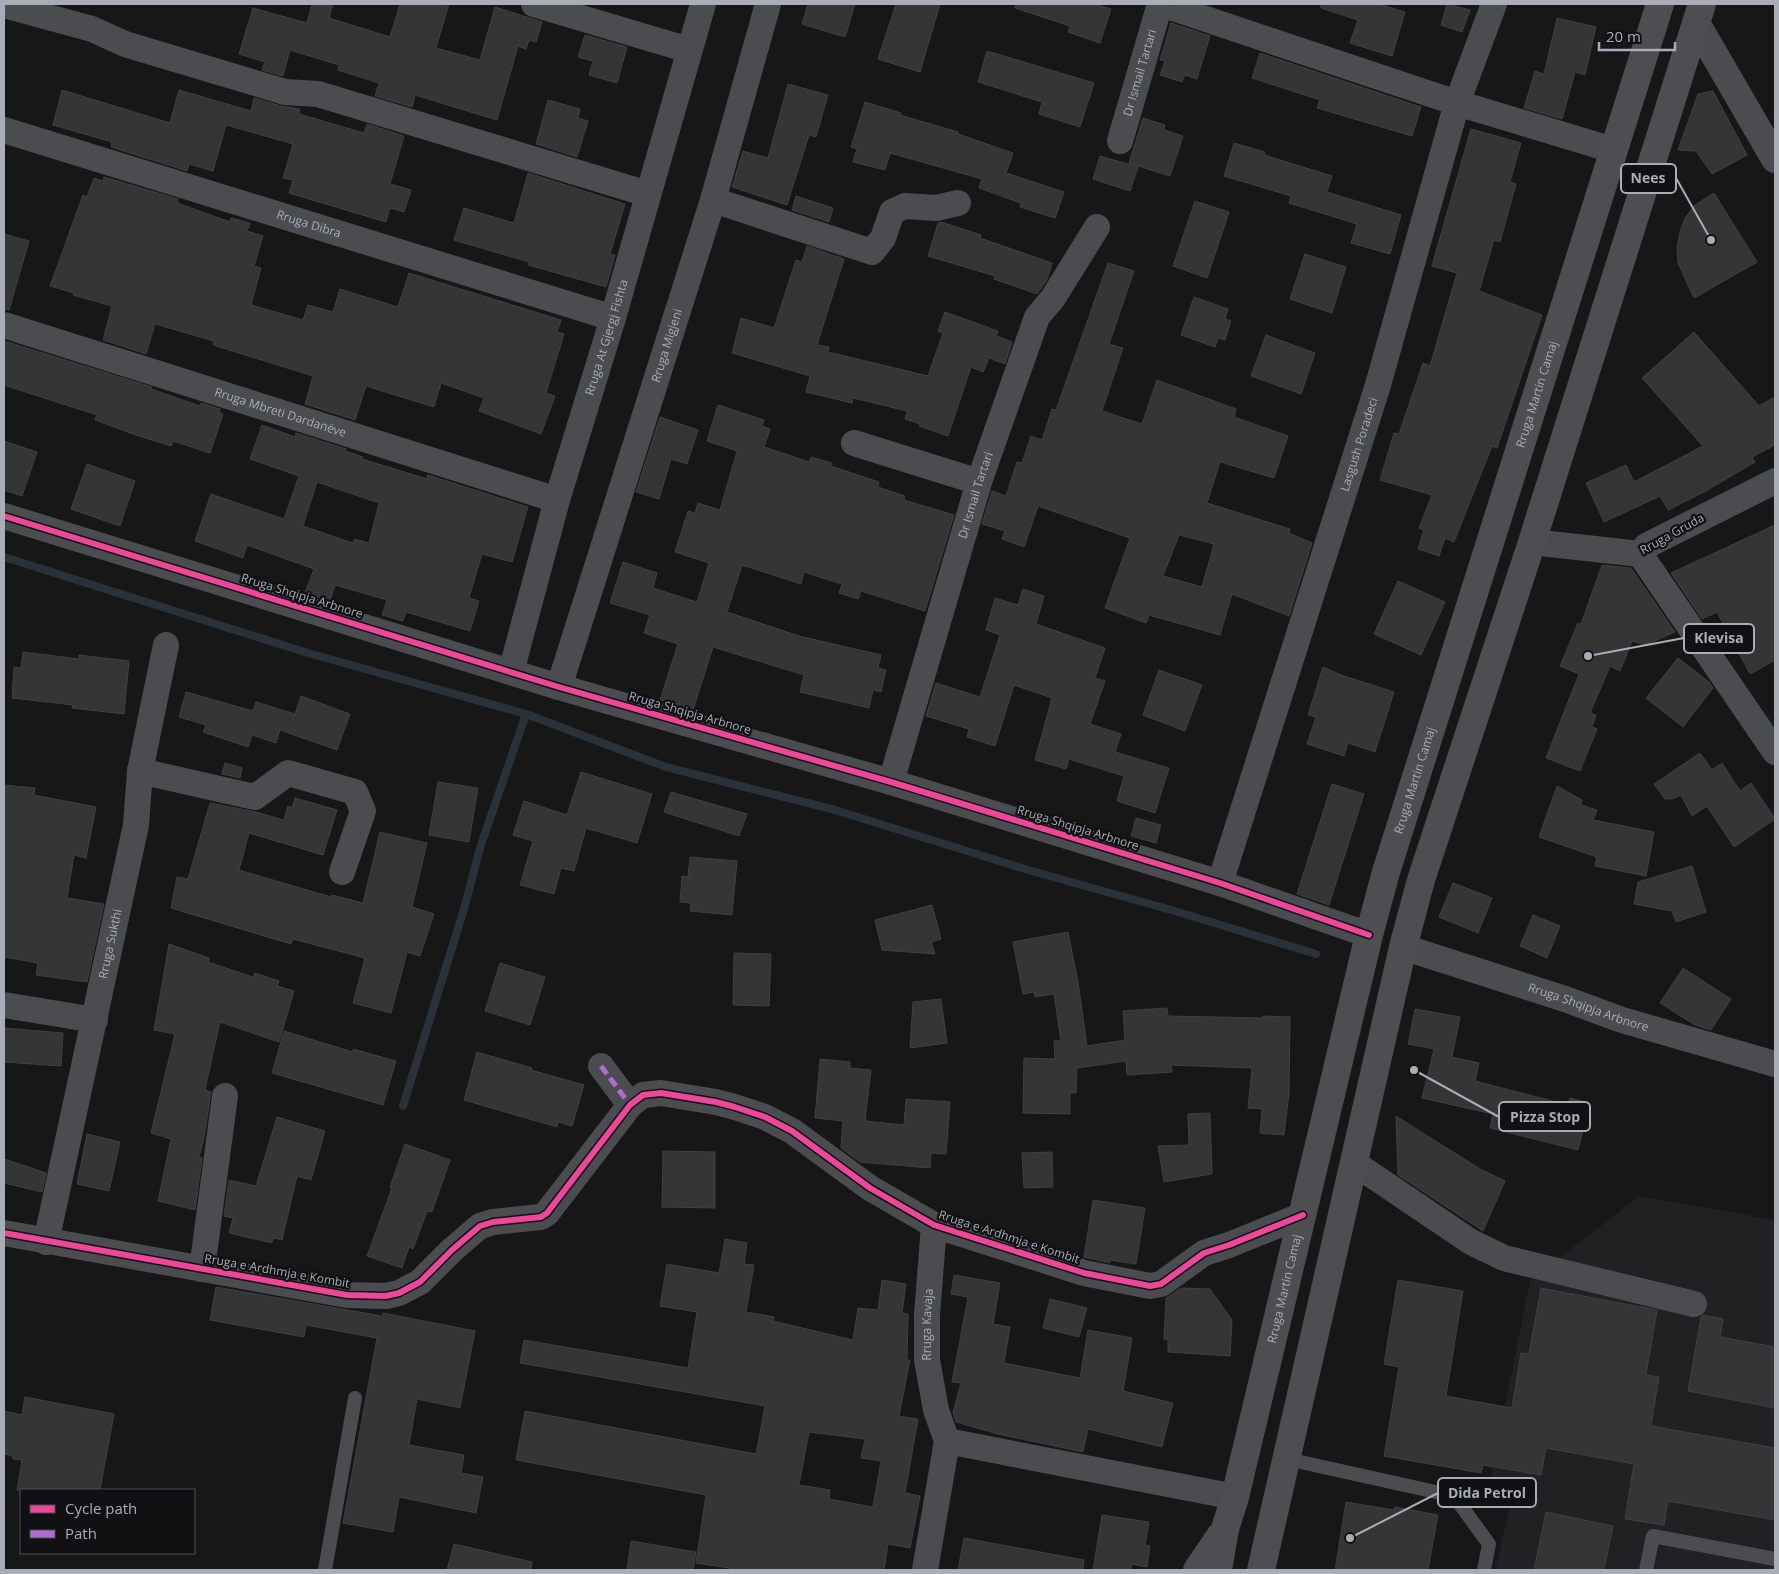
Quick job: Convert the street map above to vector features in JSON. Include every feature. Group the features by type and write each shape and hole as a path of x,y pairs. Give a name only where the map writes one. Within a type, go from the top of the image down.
{"highway":[{"name":"Rruga Martin Camaj","path":"1218,1570 1225,1529 1235,1497 1303,1215 1368,935 1386,872 1660,4"},
{"path":"1261,1570 1403,946 1421,880 1532,542 1699,14"},
{"path":"1197,1570 1225,1529"},
{"path":"1267,1542 1279,1570"}],"street":[{"path":"534,4 689,50"},
{"name":"Rruga At Gjergj Fishta","path":"512,672 557,500 613,318 703,4"},
{"name":"Rruga Migjeni","path":"559,687 713,200 768,4"},
{"path":"1160,4 1457,103 1614,150"},
{"name":"Dr Ismail Tartari","path":"1120,141 1160,4"},
{"name":"Lasgush Poradeci","path":"1220,883 1378,385 1457,103 1494,4"},
{"path":"4,5 92,29 125,44 285,92 318,94 648,194"},
{"path":"1699,14 1775,159"},
{"name":"Rruga Dibra","path":"4,130 613,318"},
{"path":"713,200 872,252 882,238 892,212 905,206 936,208 958,203"},
{"name":"Dr Ismail Tartari","path":"891,782 979,482 1037,317 1054,298 1096,227"},
{"name":"Rruga Mbreti Dardanëve","path":"4,325 557,500"},
{"path":"854,443 979,482"},
{"name":"Rruga Gruda","path":"1532,542 1640,554 1646,546 1775,481"},
{"name":"Rruga Shqipja Arbnore","path":"4,516 559,687 891,782 1220,883 1368,935"},
{"path":"1640,554 1775,752"},
{"name":"Rruga Sukthi","path":"46,1242 136,825 140,771 166,645"},
{"path":"140,771 255,797 288,773 355,792 362,811 342,872"},
{"name":"Rruga Shqipja Arbnore","path":"1403,946 1565,999 1622,1020 1775,1064"},
{"path":"4,1006 94,1020"},
{"path":"601,1066 630,1105"},
{"name":"Rruga e Ardhmja e Kombit","path":"4,1233 347,1296 399,1294 420,1282 458,1244 480,1226 493,1222 541,1217 547,1213 630,1105 643,1095 661,1093 716,1102 765,1117 792,1131 870,1188 934,1225 1084,1274 1150,1286 1160,1284 1204,1253 1303,1215"},
{"path":"202,1270 225,1096"},
{"path":"1354,1163 1471,1242 1504,1258 1526,1265 1694,1304"},
{"name":"Rruga Kavaja","path":"925,1570 947,1441 936,1410 927,1360 927,1315 934,1225"},
{"path":"947,1441 1235,1497"}],"lane":[{"path":"325,1570 355,1398"},
{"path":"1287,1459 1454,1496 1489,1544 1484,1570"},
{"path":"1646,1570 1653,1536 1775,1559"}],"shaded area":[{"path":"1639,1196 1775,1220 1775,1570 1495,1570 1512,1500 1489,1485 1530,1281"}],"building":[{"path":"312,4 333,4 329,18 390,37 400,4 449,4 436,48 480,60 495,7 542,22 536,42 529,40 526,49 518,46 497,120 415,95 412,107 375,96 379,83 338,70 339,65 290,50 283,76 262,70 265,62 239,54 253,8 307,23"},
{"path":"808,4 855,4 845,37 802,24"},
{"path":"896,4 940,4 920,72 878,59"},
{"path":"1016,4 1094,4 1111,9 1100,43 1068,32 1070,26 1015,8"},
{"path":"1321,4 1378,4 1405,12 1392,56 1350,43 1358,20 1321,8"},
{"path":"1447,4 1470,10 1462,32 1441,25"},
{"path":"1557,18 1596,27 1585,75 1575,72 1562,119 1524,108 1535,71 1544,74"},
{"path":"1171,23 1210,36 1197,79 1185,75 1182,82 1160,75 1165,61 1160,60"},
{"path":"585,35 627,47 617,83 589,75 593,61 578,57"},
{"path":"987,51 1094,83 1080,127 1039,114 1042,102 978,82"},
{"path":"1260,53 1421,107 1412,136 1317,108 1320,100 1252,78"},
{"path":"788,84 828,95 816,137 809,135 787,205 732,187 743,151 768,158"},
{"path":"62,90 170,123 179,90 251,111 254,98 281,106 300,109 299,114 364,133 367,124 404,136 390,184 411,190 404,212 390,208 386,222 289,193 293,180 283,178 293,144 226,125 213,171 189,164 187,171 111,147 112,142 53,125"},
{"path":"1713,91 1747,155 1712,174 1696,151 1678,150 1698,94"},
{"path":"548,100 580,109 578,118 588,121 577,157 536,144"},
{"path":"865,102 901,113 900,115 958,132 958,134 1013,153 1006,173 1064,192 1055,218 1020,207 1021,203 979,188 982,179 890,153 885,170 853,162 857,149 851,147"},
{"path":"1143,118 1165,125 1164,130 1183,136 1170,176 1129,163"},
{"path":"1471,129 1521,143 1510,182 1516,184 1500,242 1494,240 1479,291 1542,315 1497,448 1492,446 1454,542 1445,538 1439,556 1418,549 1424,530 1419,528 1432,495 1380,480 1394,433 1399,434 1423,363 1430,366 1457,273 1432,266"},
{"path":"1234,143 1265,152 1264,155 1332,176 1327,192 1401,215 1390,254 1351,243 1357,224 1289,203 1291,196 1224,176"},
{"path":"1100,156 1138,167 1130,191 1093,179"},
{"path":"528,173 625,204 610,254 615,255 606,287 528,265 529,262 454,240 464,208 514,223"},
{"path":"104,177 178,199 177,203 230,222 231,218 250,223 247,231 263,236 254,266 261,268 251,305 303,320 308,305 333,312 340,289 398,307 409,273 561,320 557,332 564,334 546,393 555,396 541,434 479,411 484,398 441,383 434,407 366,386 355,420 305,404 313,376 213,345 214,341 155,324 146,354 103,340 112,306 73,295 74,293 50,286 83,195 87,197 94,178 103,181"},
{"path":"1714,193 1757,262 1694,298 1678,263 1677,248 1680,232 1685,218 1695,205"},
{"path":"796,196 833,208 829,222 792,210"},
{"path":"1195,201 1229,212 1207,278 1173,266"},
{"path":"941,222 981,235 980,238 1052,263 1047,280 1037,294 994,279 995,276 928,256 938,223"},
{"path":"4,234 29,241 9,310 4,309"},
{"path":"807,246 844,259 817,345 829,347 828,352 928,376 943,333 938,331 945,312 998,331 996,336 1012,342 1005,364 989,358 983,372 971,367 948,436 905,419 907,411 853,398 852,403 806,392 810,376 732,353 741,318 774,328 796,260 802,262"},
{"path":"1305,254 1346,267 1332,313 1290,299"},
{"path":"1108,263 1134,271 1109,344 1123,348 1102,411 1142,424 1157,380 1236,409 1234,417 1288,436 1274,478 1220,462 1207,503 1290,529 1289,533 1312,543 1289,616 1232,594 1220,635 1149,615 1146,623 1105,608 1130,538 1038,506 1024,547 1002,539 1005,531 982,524 992,491 1006,496 1017,462 1022,463 1031,436 1042,440 1052,409 1056,410","holes":["1179,535 1214,544 1202,587 1163,576"]},
{"path":"1194,297 1228,309 1225,319 1231,321 1225,340 1218,338 1215,347 1181,335"},
{"path":"1694,332 1759,406 1775,397 1775,445 1752,457 1755,462 1704,492 1668,510 1660,496 1604,522 1586,483 1626,465 1634,482 1703,446 1642,378"},
{"path":"1266,335 1315,353 1301,394 1251,376"},
{"path":"4,341 152,387 151,389 200,406 201,403 220,409 219,412 223,414 210,453 173,441 171,446 136,435 95,420 97,415 4,385"},
{"path":"718,405 764,420 762,426 770,429 764,447 809,462 811,457 832,463 831,466 879,482 878,487 905,496 904,500 954,515 925,611 861,591 858,599 839,593 842,584 804,572 801,584 742,565 727,612 799,636 881,655 878,668 886,670 881,692 873,690 869,708 800,692 804,675 713,647 693,710 660,700 678,644 644,633 650,615 610,603 623,562 657,573 653,588 697,602 709,563 675,552 688,511 695,513 698,503 720,510 737,451 707,441"},
{"path":"660,417 698,430 687,464 671,459 659,499 636,492"},
{"path":"262,425 295,437 296,433 346,449 345,451 363,457 362,459 427,479 428,475 528,507 512,562 482,554 469,598 479,601 470,631 406,612 403,621 382,615 387,600 335,585 330,601 305,593 314,569 247,545 243,558 195,541 211,494 284,519 299,476 250,459","holes":["317,482 379,503 369,543 355,539 353,543 303,526"]},
{"path":"4,441 37,452 22,496 4,490"},
{"path":"87,464 135,481 120,526 71,509"},
{"path":"1775,525 1775,660 1750,674 1717,612 1702,619 1671,573"},
{"path":"1602,565 1631,568 1675,632 1646,645 1632,641 1620,671 1610,666 1590,713 1596,715 1592,727 1597,729 1580,771 1546,758 1579,674 1560,666 1578,623 1581,624"},
{"path":"1398,581 1445,602 1421,655 1374,634"},
{"path":"1023,589 1044,596 1036,624 1105,648 1095,678 1105,681 1090,724 1121,734 1115,752 1169,768 1155,813 1117,801 1124,776 1069,759 1066,769 1035,760 1052,698 1014,685 995,746 967,737 969,729 926,716 936,683 980,697 1000,635 986,630 995,598 1018,605"},
{"path":"23,652 79,659 79,655 129,661 124,714 72,708 73,705 12,698 14,667 21,668"},
{"path":"1678,658 1709,682 1713,688 1683,727 1646,698"},
{"path":"1323,667 1341,675 1394,692 1375,752 1348,743 1344,756 1307,744 1316,717 1308,715"},
{"path":"1159,670 1202,685 1185,731 1143,715"},
{"path":"186,692 253,711 256,702 295,714 301,696 350,714 337,750 280,730 276,743 252,735 248,747 203,732 206,725 179,717"},
{"path":"1700,753 1712,770 1722,763 1740,791 1751,783 1775,819 1734,847 1707,806 1692,816 1681,795 1672,799 1665,799 1654,784"},
{"path":"225,763 242,768 240,778 222,774"},
{"path":"581,772 652,794 637,843 586,828 574,871 561,868 554,894 520,885 533,841 513,835 524,801 567,815"},
{"path":"438,782 478,788 469,842 429,835"},
{"path":"1332,784 1364,794 1329,905 1297,894"},
{"path":"4,785 35,788 34,795 96,807 86,858 74,855 67,898 104,904 87,982 36,975 38,963 4,957"},
{"path":"1557,786 1582,800 1581,805 1597,810 1593,820 1654,832 1646,876 1595,866 1597,857 1539,837"},
{"path":"671,792 747,814 739,836 664,812"},
{"path":"295,798 337,810 323,855 249,833 239,870 331,897 332,895 363,903 380,832 427,843 412,907 434,914 420,956 407,952 391,1013 353,1003 365,958 293,939 291,944 171,908 177,877 188,879 210,803 256,812 284,820 288,806 292,808"},
{"path":"1136,818 1161,825 1156,843 1131,836"},
{"path":"690,857 737,861 732,915 690,911 691,903 680,902 682,876 688,877"},
{"path":"1692,866 1706,912 1676,922 1672,911 1634,904 1638,882"},
{"path":"1453,883 1492,898 1478,933 1439,917"},
{"path":"932,905 941,939 931,942 935,954 882,950 875,920"},
{"path":"1533,915 1560,926 1547,958 1520,946"},
{"path":"1068,932 1078,982 1087,1046 1125,1040 1123,1011 1167,1008 1168,1016 1290,1017 1289,1093 1284,1135 1260,1133 1262,1109 1248,1108 1252,1068 1171,1065 1172,1072 1127,1075 1126,1061 1077,1068 1076,1093 1070,1093 1070,1114 1023,1113 1024,1058 1055,1059 1054,1041 1061,1041 1054,994 1035,997 1034,992 1023,994 1013,942"},
{"path":"169,944 209,958 208,962 253,977 255,973 279,981 277,986 294,991 279,1042 220,1022 205,1090 211,1092 199,1157 202,1158 195,1210 158,1201 171,1139 151,1133 175,1034 154,1030"},
{"path":"734,953 771,954 769,1006 733,1005"},
{"path":"500,963 545,977 530,1025 485,1011"},
{"path":"1683,968 1731,999 1711,1030 1695,1025 1660,1003"},
{"path":"941,999 947,1043 910,1048 913,1002"},
{"path":"1415,1009 1460,1017 1452,1057 1479,1063 1475,1081 1568,1105 1570,1098 1590,1103 1578,1150 1490,1128 1493,1114 1422,1098 1434,1049 1408,1044"},
{"path":"4,1028 63,1033 61,1066 4,1062"},
{"path":"284,1031 353,1052 353,1049 396,1061 383,1105 272,1073"},
{"path":"477,1052 584,1085 572,1126 558,1122 557,1127 464,1100"},
{"path":"820,1059 850,1062 850,1068 871,1070 865,1121 904,1125 906,1099 950,1102 946,1154 931,1153 930,1168 860,1162 841,1148 843,1121 815,1118"},
{"path":"1210,1113 1212,1174 1164,1182 1158,1146 1189,1145 1188,1114"},
{"path":"1396,1116 1480,1169 1505,1181 1483,1231 1398,1175"},
{"path":"277,1117 325,1131 311,1180 297,1176 282,1240 273,1238 272,1243 229,1233 233,1218 224,1216 229,1180 256,1186"},
{"path":"87,1134 120,1142 109,1191 77,1184"},
{"path":"405,1144 450,1160 432,1212 427,1211 413,1249 409,1247 402,1268 367,1256 392,1188 390,1187"},
{"path":"663,1151 715,1152 715,1208 662,1207"},
{"path":"1052,1152 1053,1187 1024,1188 1022,1153"},
{"path":"4,1159 46,1173 42,1192 4,1183"},
{"path":"1093,1200 1145,1208 1136,1264 1110,1260 1110,1263 1084,1257"},
{"path":"725,1239 747,1243 744,1264 754,1265 746,1312 774,1317 773,1321 853,1340 858,1308 878,1310 882,1280 906,1284 902,1313 908,1314 907,1360 910,1360 899,1416 918,1419 905,1493 920,1496 910,1548 888,1544 884,1570 742,1570 696,1563 706,1495 516,1460 525,1411 756,1454 765,1406 520,1363 524,1340 688,1368 697,1312 660,1306 667,1264 719,1273","holes":["809,1432 865,1439 861,1458 881,1461 873,1507 829,1499 830,1490 799,1485"]},
{"path":"954,1275 1000,1283 993,1324 1010,1327 1004,1363 1080,1378 1088,1330 1132,1338 1123,1391 1173,1403 1162,1447 1088,1429 1083,1452 998,1434 956,1422 953,1412 961,1383 952,1382 968,1297 951,1294"},
{"path":"1398,1280 1463,1291 1446,1396 1512,1408 1521,1353 1529,1354 1541,1288 1657,1310 1646,1375 1659,1377 1651,1426 1775,1448 1775,1520 1668,1501 1664,1525 1625,1519 1634,1464 1546,1448 1541,1475 1483,1465 1481,1473 1384,1456 1399,1367 1384,1364"},
{"path":"216,1287 382,1316 383,1313 475,1331 460,1408 417,1399 409,1445 464,1455 461,1473 483,1477 476,1513 399,1497 393,1532 343,1523 377,1338 306,1325 304,1337 210,1320"},
{"path":"1181,1288 1210,1289 1232,1320 1230,1356 1168,1352 1168,1340 1164,1339 1166,1298"},
{"path":"1050,1299 1087,1308 1079,1337 1043,1328"},
{"path":"1703,1315 1723,1319 1720,1337 1775,1347 1775,1408 1688,1391 1701,1317"},
{"path":"25,1397 114,1414 100,1489 17,1490 22,1460 13,1459 13,1456 4,1454 4,1411 22,1415"},
{"path":"1346,1502 1394,1510 1395,1507 1438,1515 1428,1570 1335,1570"},
{"path":"1546,1512 1613,1526 1604,1570 1534,1570"},
{"path":"1102,1515 1149,1522 1145,1545 1150,1546 1147,1567 1131,1564 1131,1570 1093,1570"},
{"path":"964,1538 1084,1560 1083,1570 958,1570"},
{"path":"631,1541 696,1552 693,1570 627,1570"},
{"path":"454,1544 532,1562 531,1570 447,1570"}],"waterway":[{"path":"4,557 308,653 526,714 666,767 835,810 1028,870 1175,911 1316,954"},
{"path":"403,1106 464,909 480,848 526,714"}],"marked path":[{"path":"601,1066 630,1105"}],"cycle path":[{"path":"4,516 559,687 891,782 1220,883 1369,935"},
{"path":"4,1233 347,1295 386,1296 399,1293 420,1282 452,1250 480,1226 493,1222 541,1217 547,1213 630,1105 643,1095 661,1093 716,1102 765,1117 792,1131 870,1188 934,1225 1084,1273 1150,1286 1161,1284 1204,1253 1303,1215"}],"place":[{"name":"Nees","path":"1711,240"},
{"name":"Klevisa","path":"1588,656"},
{"name":"Pizza Stop","path":"1414,1070"},
{"name":"Dida Petrol","path":"1350,1538"}]}
